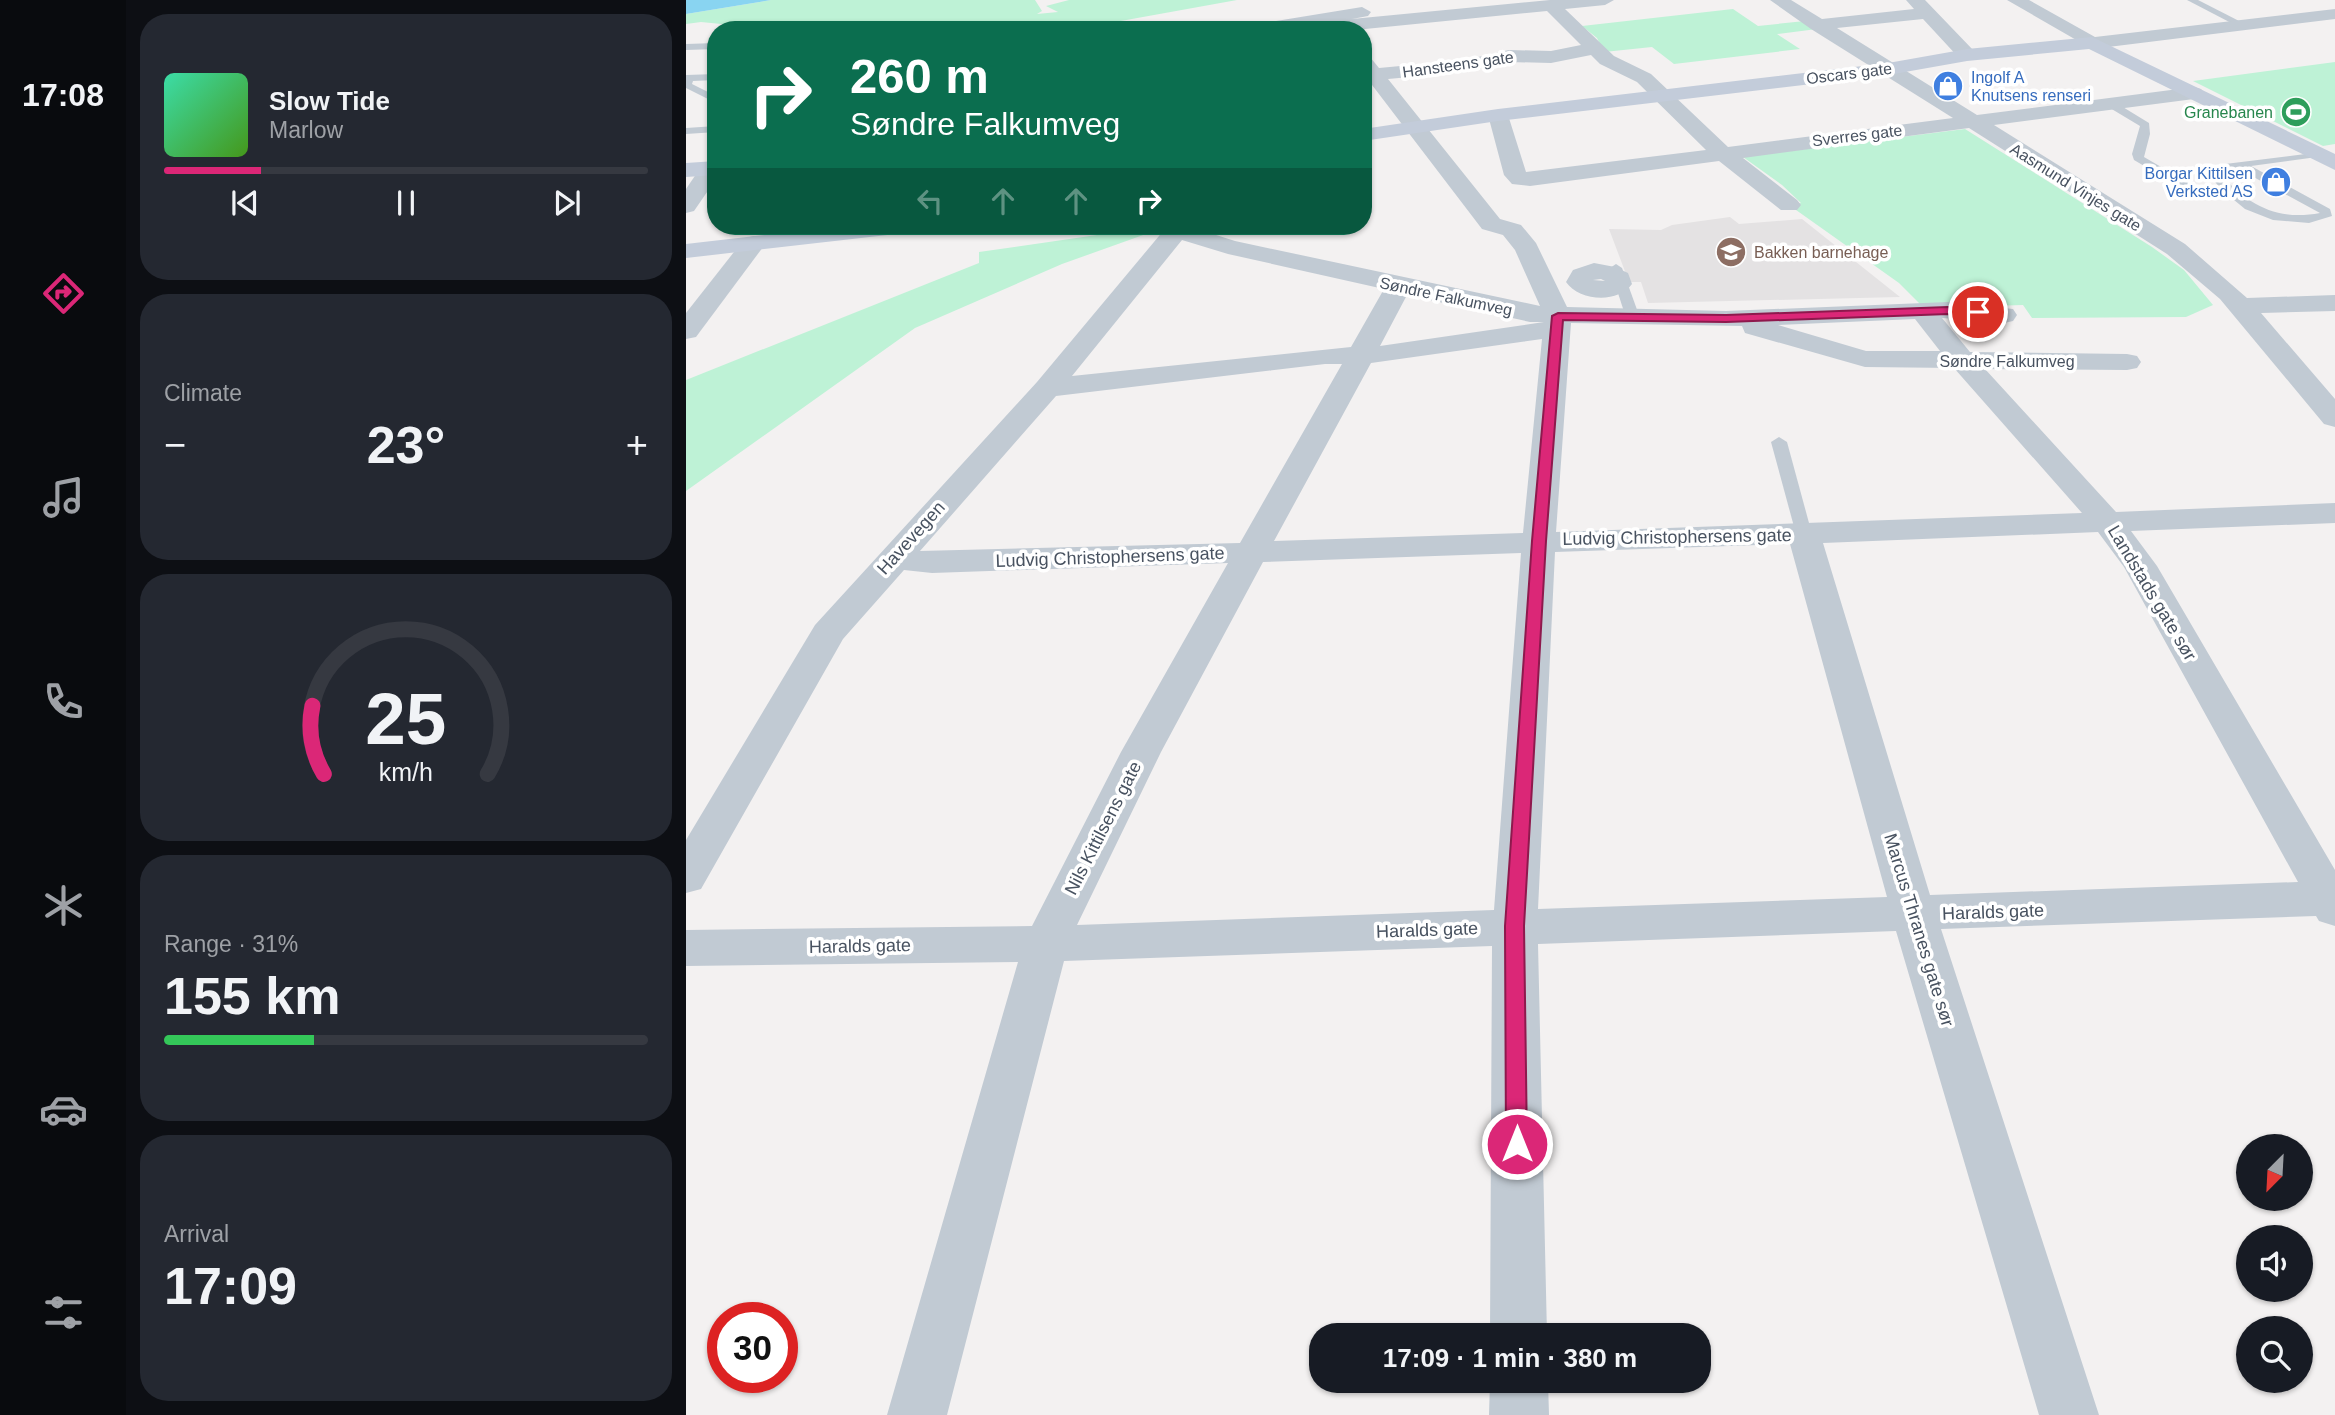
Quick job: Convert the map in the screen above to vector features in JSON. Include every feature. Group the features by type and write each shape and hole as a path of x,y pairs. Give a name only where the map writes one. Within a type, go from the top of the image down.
{"street":[{"path":"1339,21 1358,5 1439,0"},
{"path":"1372,22 1605,0"},
{"name":"Aasmund Vinjes gate","path":"1779,0 2176,250 2207,273 2241,306 2332,412"},
{"path":"2016,0 2092,43 2328,158"},
{"path":"1552,6 1607,60 1644,78 1722,153 1789,205"},
{"path":"1817,24 1921,6 1967,55"},
{"name":"Oscars gate","path":"1372,134 1498,115 1888,69 1967,55 2335,14"},
{"name":"Hansteens gate","path":"1372,70 1465,66 1508,56 1551,57 1595,48"},
{"path":"1372,77 1491,224 1511,230 1527,248 1557,323 1539,541 1515,926 1519,1323"},
{"name":"Sverres gate","path":"1498,115 1515,175 1520,179 2194,93"},
{"path":"686,170 707,167"},
{"path":"686,206 707,176"},
{"path":"686,251 825,235"},
{"name":"Havevegen","path":"686,877 828,633 1047,388 1169,235"},
{"name":"Søndre Falkumveg","path":"1195,235 1228,247 1530,314 1557,323 1633,318 1726,319 1948,310 2004,315"},
{"path":"686,331 754,243"},
{"name":"Nils Kittilsens gate","path":"917,1415 1046,944 1080,870 1135,764 1399,286"},
{"path":"2241,306 2335,303"},
{"name":"Landstads gate sør","path":"1923,312 1960,361 2109,521 2140,566 2333,902"},
{"name":"Søndre Falkumveg","path":"1726,319 1865,359 2127,362"},
{"path":"1047,388 1325,356 1360,356 1557,323"},
{"name":"Ludvig Christophersens gate","path":"893,558 932,563 2335,513"},
{"name":"Marcus Thranes gate sør","path":"1804,534 1914,915 2069,1415"},
{"name":"Haralds gate","path":"686,948 1046,944 1515,926 2333,902"},
{"path":"1519,1393 1519,1415"}],"lane":[{"path":"2191,0 2240,24"},
{"path":"686,47 707,46"},
{"path":"694,76 687,85 707,95"},
{"path":"2109,103 2145,125 2146,131 2137,152 2138,158 2144,163 2189,188 2228,192"},
{"path":"686,131 707,130"},
{"path":"2240,165 2326,212 2326,216 2312,219 2274,218 2261,214 2228,192 2214,173 2215,169 2240,165 2328,158"},
{"path":"1618,275 1633,318"},
{"name":"Marcus Thranes gate sør","path":"1779,442 1804,534"}],"shaded area":[{"name":"Bakken barnehage","path":"1730,217 1739,224 1802,219 1900,297 1648,303 1641,282 1629,282 1609,229 1661,230 1672,225"}],"green space":[{"path":"771,0 1035,0 1042,11 1037,14 1058,12 1046,6 1069,0 1237,0 1121,21 707,21 686,24 686,14"},
{"path":"1733,9 1758,26 1805,21 1817,29 1777,34 1800,49 1674,64 1652,47 1604,52 1597,38 1582,26"},
{"name":"Granebanen","path":"2335,62 2335,144 2323,146 2193,81"},
{"path":"1965,129 2152,247 2184,270 2213,305 2186,317 2032,318 2023,305 1924,308 1899,283 1789,205 1801,203 1782,185 1743,157"},
{"path":"1097,235 1143,235 1062,264 915,328 686,491 686,380 979,263 979,252"}],"water":[{"path":"686,0 771,0 686,14"}],"place":[{"name":"Ingolf A Knutsens renseri","path":"1948,86"},
{"name":"Granebanen","path":"2296,112"},
{"name":"Borgar Kittilsen Verksted AS","path":"2276,182"},
{"name":"Bakken barnehage","path":"1731,252"}],"route":[{"path":"1517,1144 1515,926 1539,541 1558,316 1726,319 1948,310 1978,312"}]}
